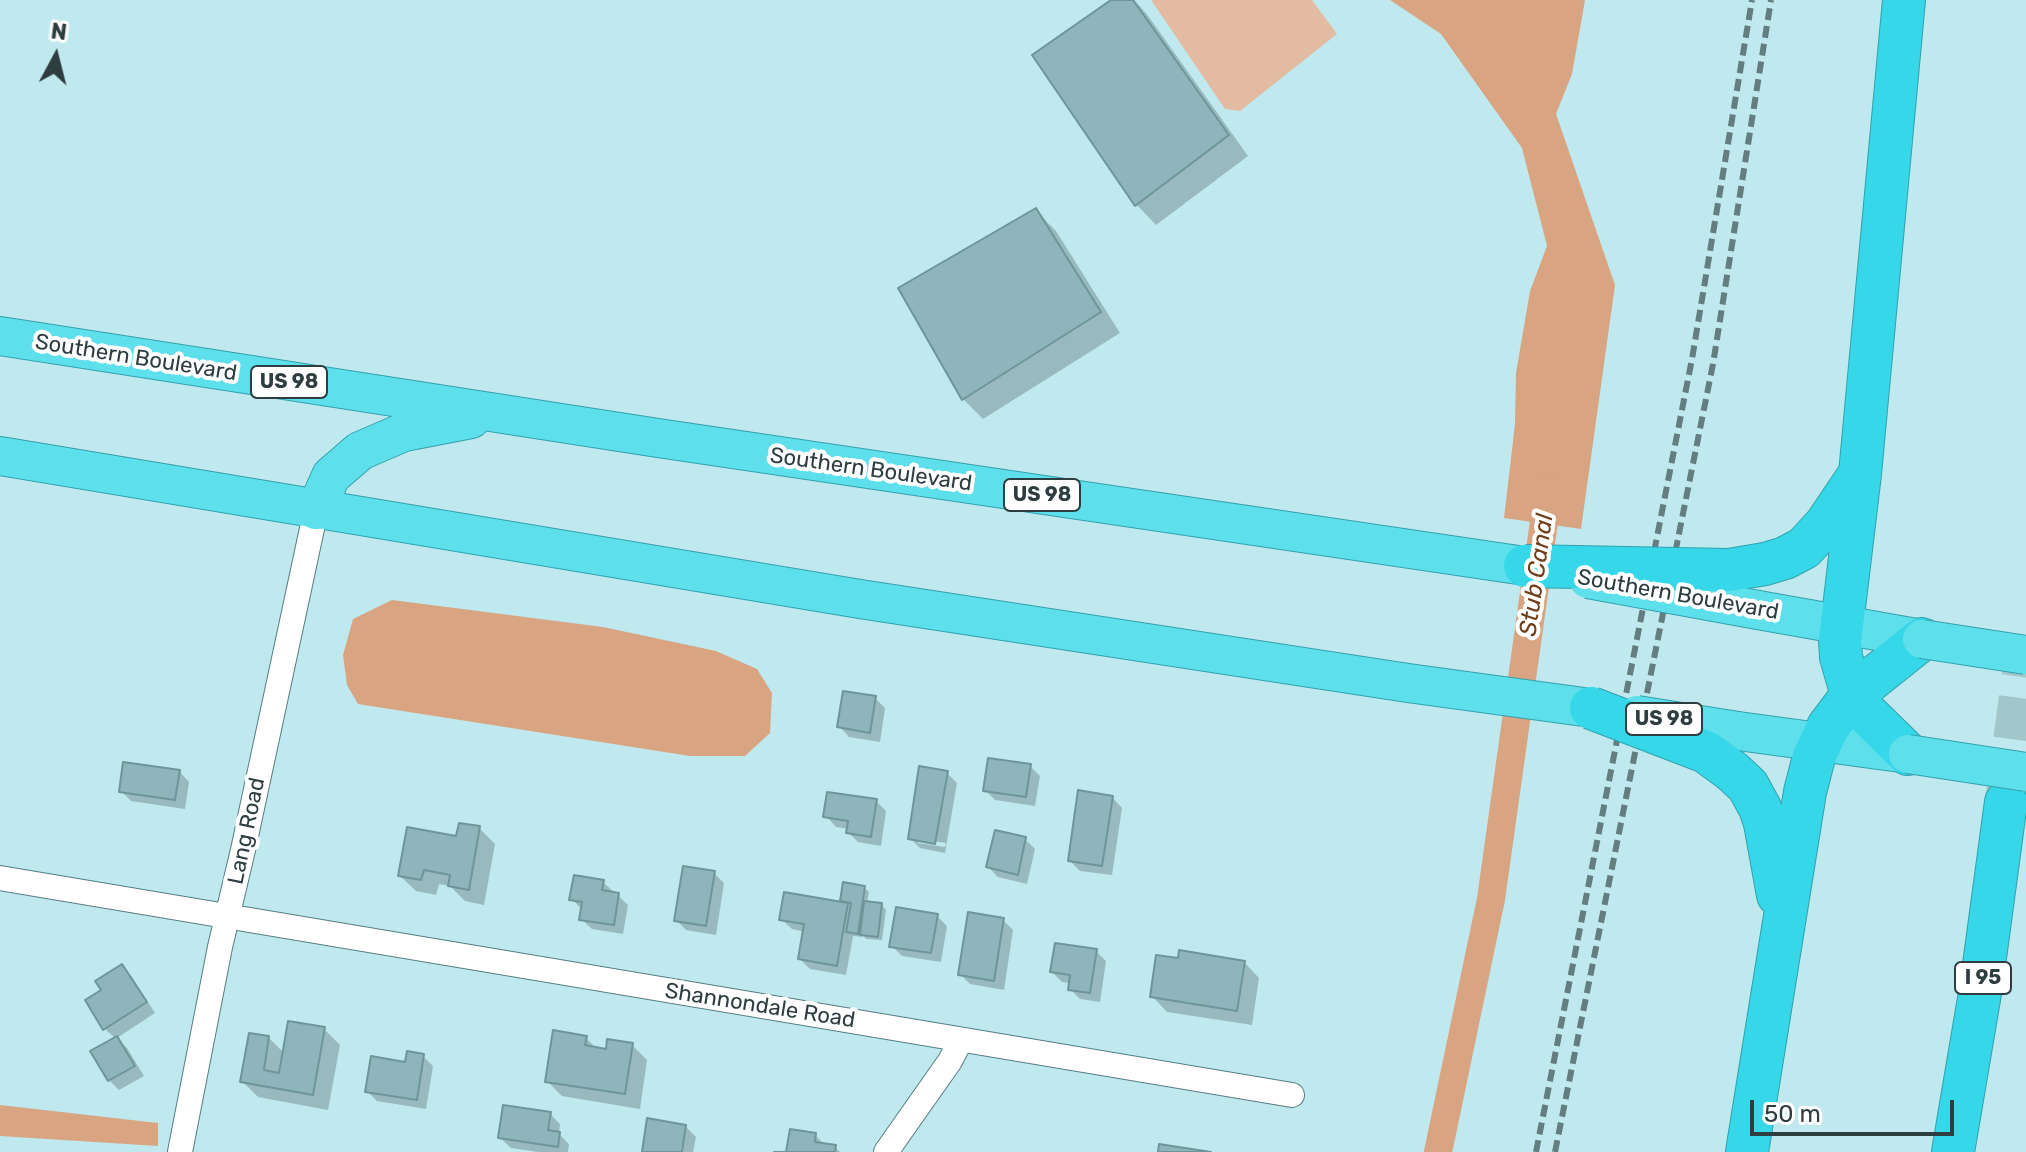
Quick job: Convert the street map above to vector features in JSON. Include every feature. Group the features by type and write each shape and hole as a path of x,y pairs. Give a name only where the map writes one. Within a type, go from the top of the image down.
{"highway":[{"path":"1904,0 1860,474 1841,625 1841,657 1852,695 1872,720 1908,754"},
{"name":"Southern Boulevard","path":"0,336 497,414 1525,566 1655,593 2026,655"},
{"path":"316,510 331,476 360,451 404,432 497,414"},
{"path":"0,456 860,599 1591,708 1706,752 1820,741 1908,754 2016,787"},
{"path":"1525,566 1729,570 1765,564 1804,548 1826,524 1860,474"},
{"path":"1747,1152 1805,792 1820,741 1852,695 1922,639"},
{"path":"1735,751 1741,777 1754,796 1765,823 1784,931"},
{"name":"I 95","path":"1953,1152 2016,787"}],"street":[{"name":"Lang Road","path":"180,1152 227,917 316,510"},
{"name":"Shannondale Road","path":"0,878 1292,1095"},
{"path":"886,1152 950,1061 961,1040"}],"shaded area":[{"path":"1151,0 1312,0 1337,34 1240,111 1225,109"},
{"path":"1390,0 1585,0 1572,74 1556,114 1615,285 1581,529 1504,518 1515,424 1516,373 1530,291 1547,246 1522,148 1441,34"},
{"path":"392,600 603,627 716,651 757,669 772,693 770,733 745,756 690,756 358,704 347,685 343,655 353,619"},
{"path":"0,1105 158,1123 158,1146 0,1136"}],"building":[{"path":"1111,0 1133,0 1229,135 1135,206 1032,55"},
{"path":"1036,208 1101,312 962,400 898,288"},
{"path":"843,691 876,696 870,733 837,727"},
{"path":"988,758 1031,764 1026,797 983,791"},
{"path":"123,762 180,770 175,800 119,792"},
{"path":"919,766 948,771 935,844 908,839"},
{"path":"1078,790 1113,796 1102,866 1068,861"},
{"path":"827,792 877,799 871,837 846,833 848,821 823,817"},
{"path":"459,823 480,826 469,890 448,886 450,875 424,870 421,880 398,876 407,827 456,836"},
{"path":"995,830 1026,837 1018,875 986,867"},
{"path":"683,866 715,871 706,926 674,921"},
{"path":"574,875 604,880 602,890 619,893 614,925 579,920 582,902 569,900"},
{"path":"843,882 865,886 858,934 846,932 851,903 840,901"},
{"path":"784,892 848,903 837,966 798,959 804,924 779,920"},
{"path":"864,901 882,903 878,937 860,935"},
{"path":"896,907 938,914 931,953 889,947"},
{"path":"968,912 1004,918 994,981 958,975"},
{"path":"1055,943 1097,949 1090,993 1068,990 1070,975 1050,972"},
{"path":"1179,950 1245,961 1237,1011 1150,997 1156,955 1178,958"},
{"path":"122,964 147,1002 103,1030 85,1000 101,990 95,981"},
{"path":"288,1021 325,1027 313,1095 240,1082 249,1033 269,1036 264,1070 279,1073"},
{"path":"553,1030 587,1036 585,1045 606,1049 607,1039 633,1043 625,1094 545,1082"},
{"path":"117,1036 135,1066 108,1081 90,1051"},
{"path":"407,1051 424,1054 417,1100 365,1092 371,1056 405,1062"},
{"path":"503,1105 551,1112 548,1130 560,1132 558,1147 498,1138"},
{"path":"647,1118 686,1125 682,1152 642,1152"},
{"path":"790,1129 816,1133 815,1142 836,1145 835,1152 786,1152"},
{"path":"1159,1144 1211,1152 1158,1152"}],"waterway":[{"name":"Stub Canal","path":"1438,1152 1491,899 1549,486"}],"tunnel":[{"path":"2006,802 2026,652"}],"railway":[{"path":"1536,1152 1692,359 1752,0"},
{"path":"1555,1152 1713,364 1771,0"}]}
